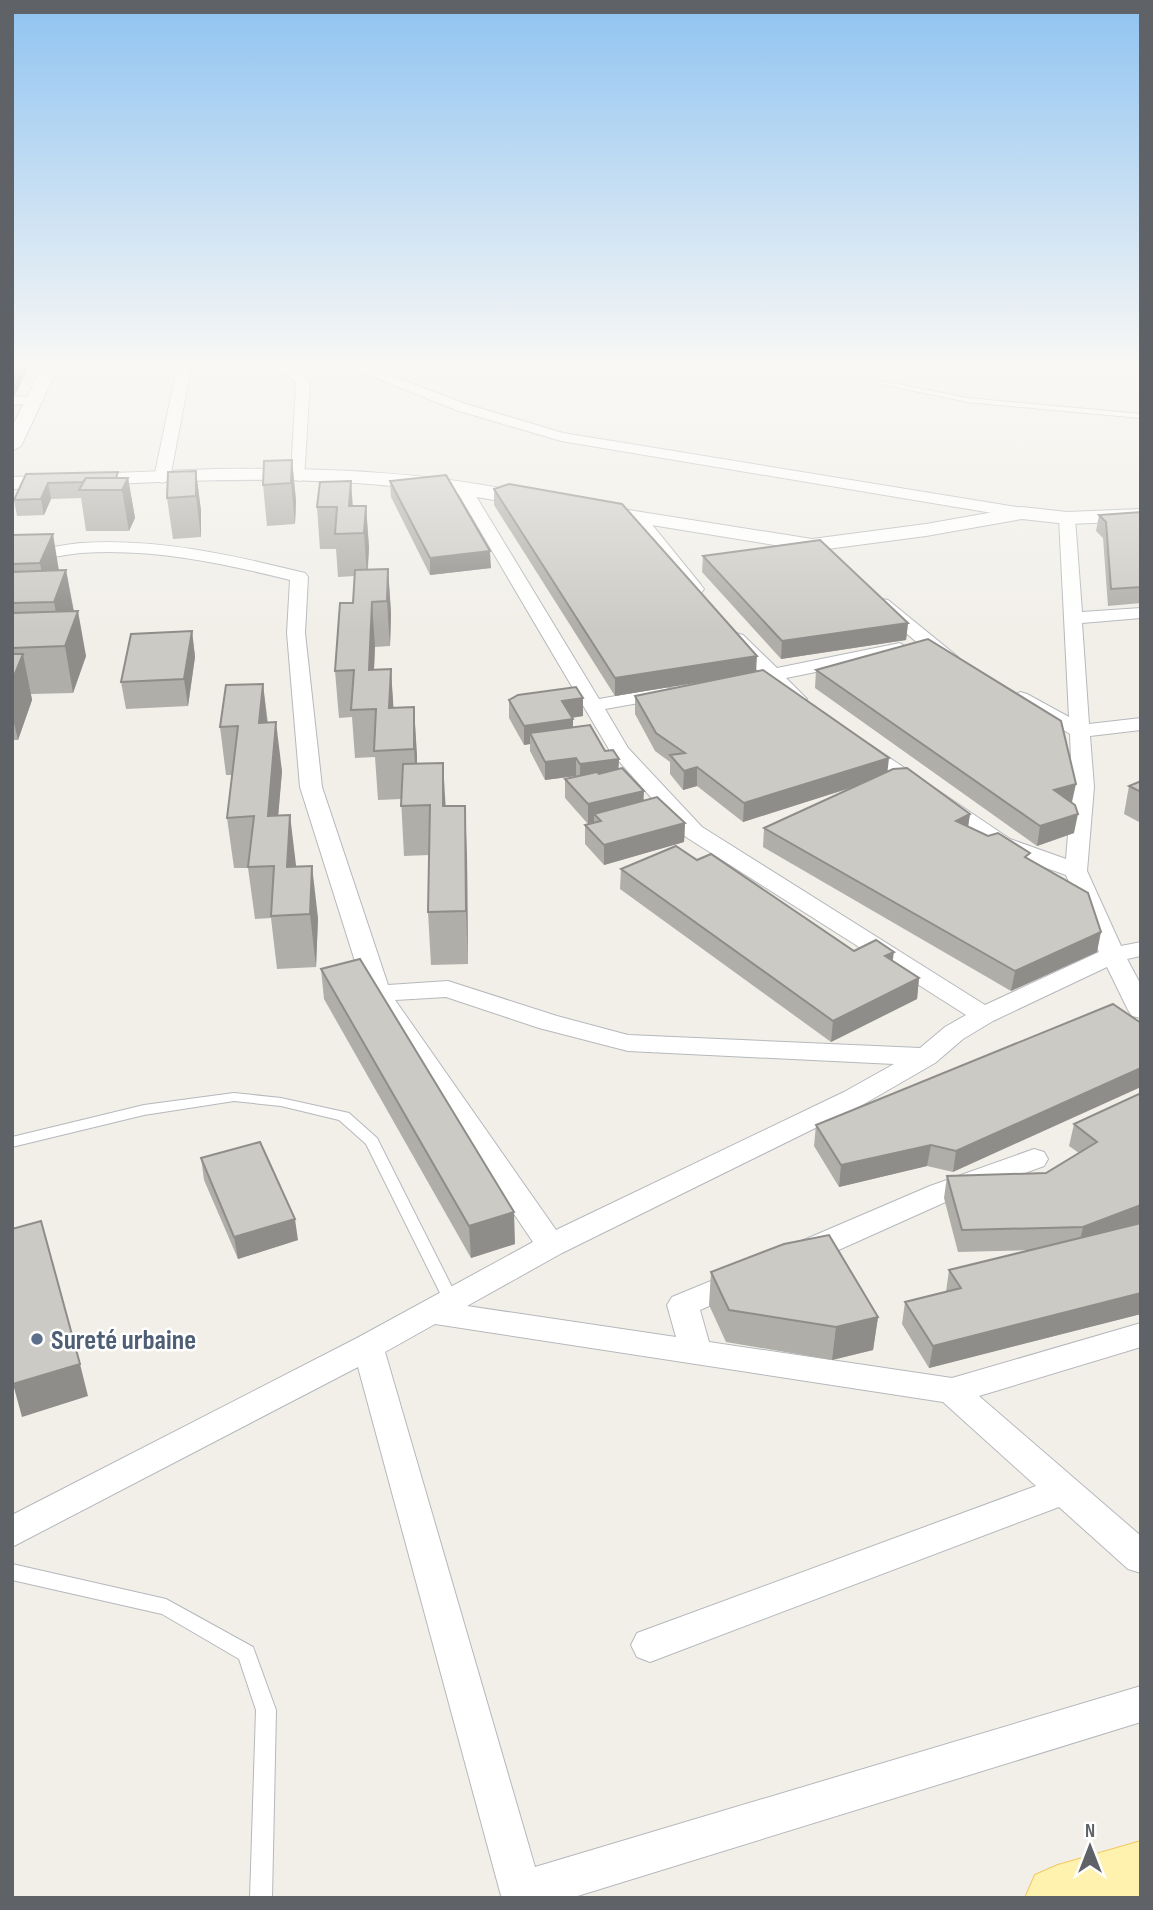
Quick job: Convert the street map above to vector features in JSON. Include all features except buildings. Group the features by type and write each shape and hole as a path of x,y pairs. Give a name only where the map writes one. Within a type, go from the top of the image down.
{"main road":[{"path":"1058,1898 1141,1874"}],"street":[{"path":"162,478 167,452"},
{"path":"299,476 300,452"},
{"path":"653,452 1022,513 1067,518 1139,517"},
{"path":"12,483 337,476 463,488 639,519 812,545 926,530 1022,513"},
{"path":"463,488 620,751 694,832 984,1015"},
{"path":"1067,518 1083,787 1076,871 1127,952 1141,1010"},
{"path":"639,519 706,601"},
{"path":"812,545 833,563"},
{"path":"12,561 80,548 130,548 223,558 299,577 296,633 311,787 378,993 551,1245"},
{"path":"865,590 946,659 970,672"},
{"path":"1073,618 1141,613"},
{"path":"723,622 747,653 810,712"},
{"path":"746,680 929,644"},
{"path":"591,706 681,691"},
{"path":"1007,691 1079,730 1141,724"},
{"path":"844,735 1002,844 1076,871"},
{"path":"12,1532 368,1348 551,1245 854,1098 926,1057 954,1033 984,1015 1127,952"},
{"path":"378,993 448,989 548,1022 628,1043 926,1057"},
{"path":"696,1352 683,1305 940,1193 1034,1159"},
{"path":"441,1306 696,1352 952,1391 1141,1335"},
{"path":"368,1348 521,1892 1141,1704"},
{"path":"952,1391 1141,1558"},
{"path":"650,1646 1064,1490"}],"lane":[{"path":"12,1142 144,1110 234,1097 281,1102 344,1116 372,1141 441,1306"},
{"path":"12,1572 166,1607 246,1653 266,1710 261,1898"}],"place":[{"name":"Sureté urbaine","path":"37,1339"}]}
